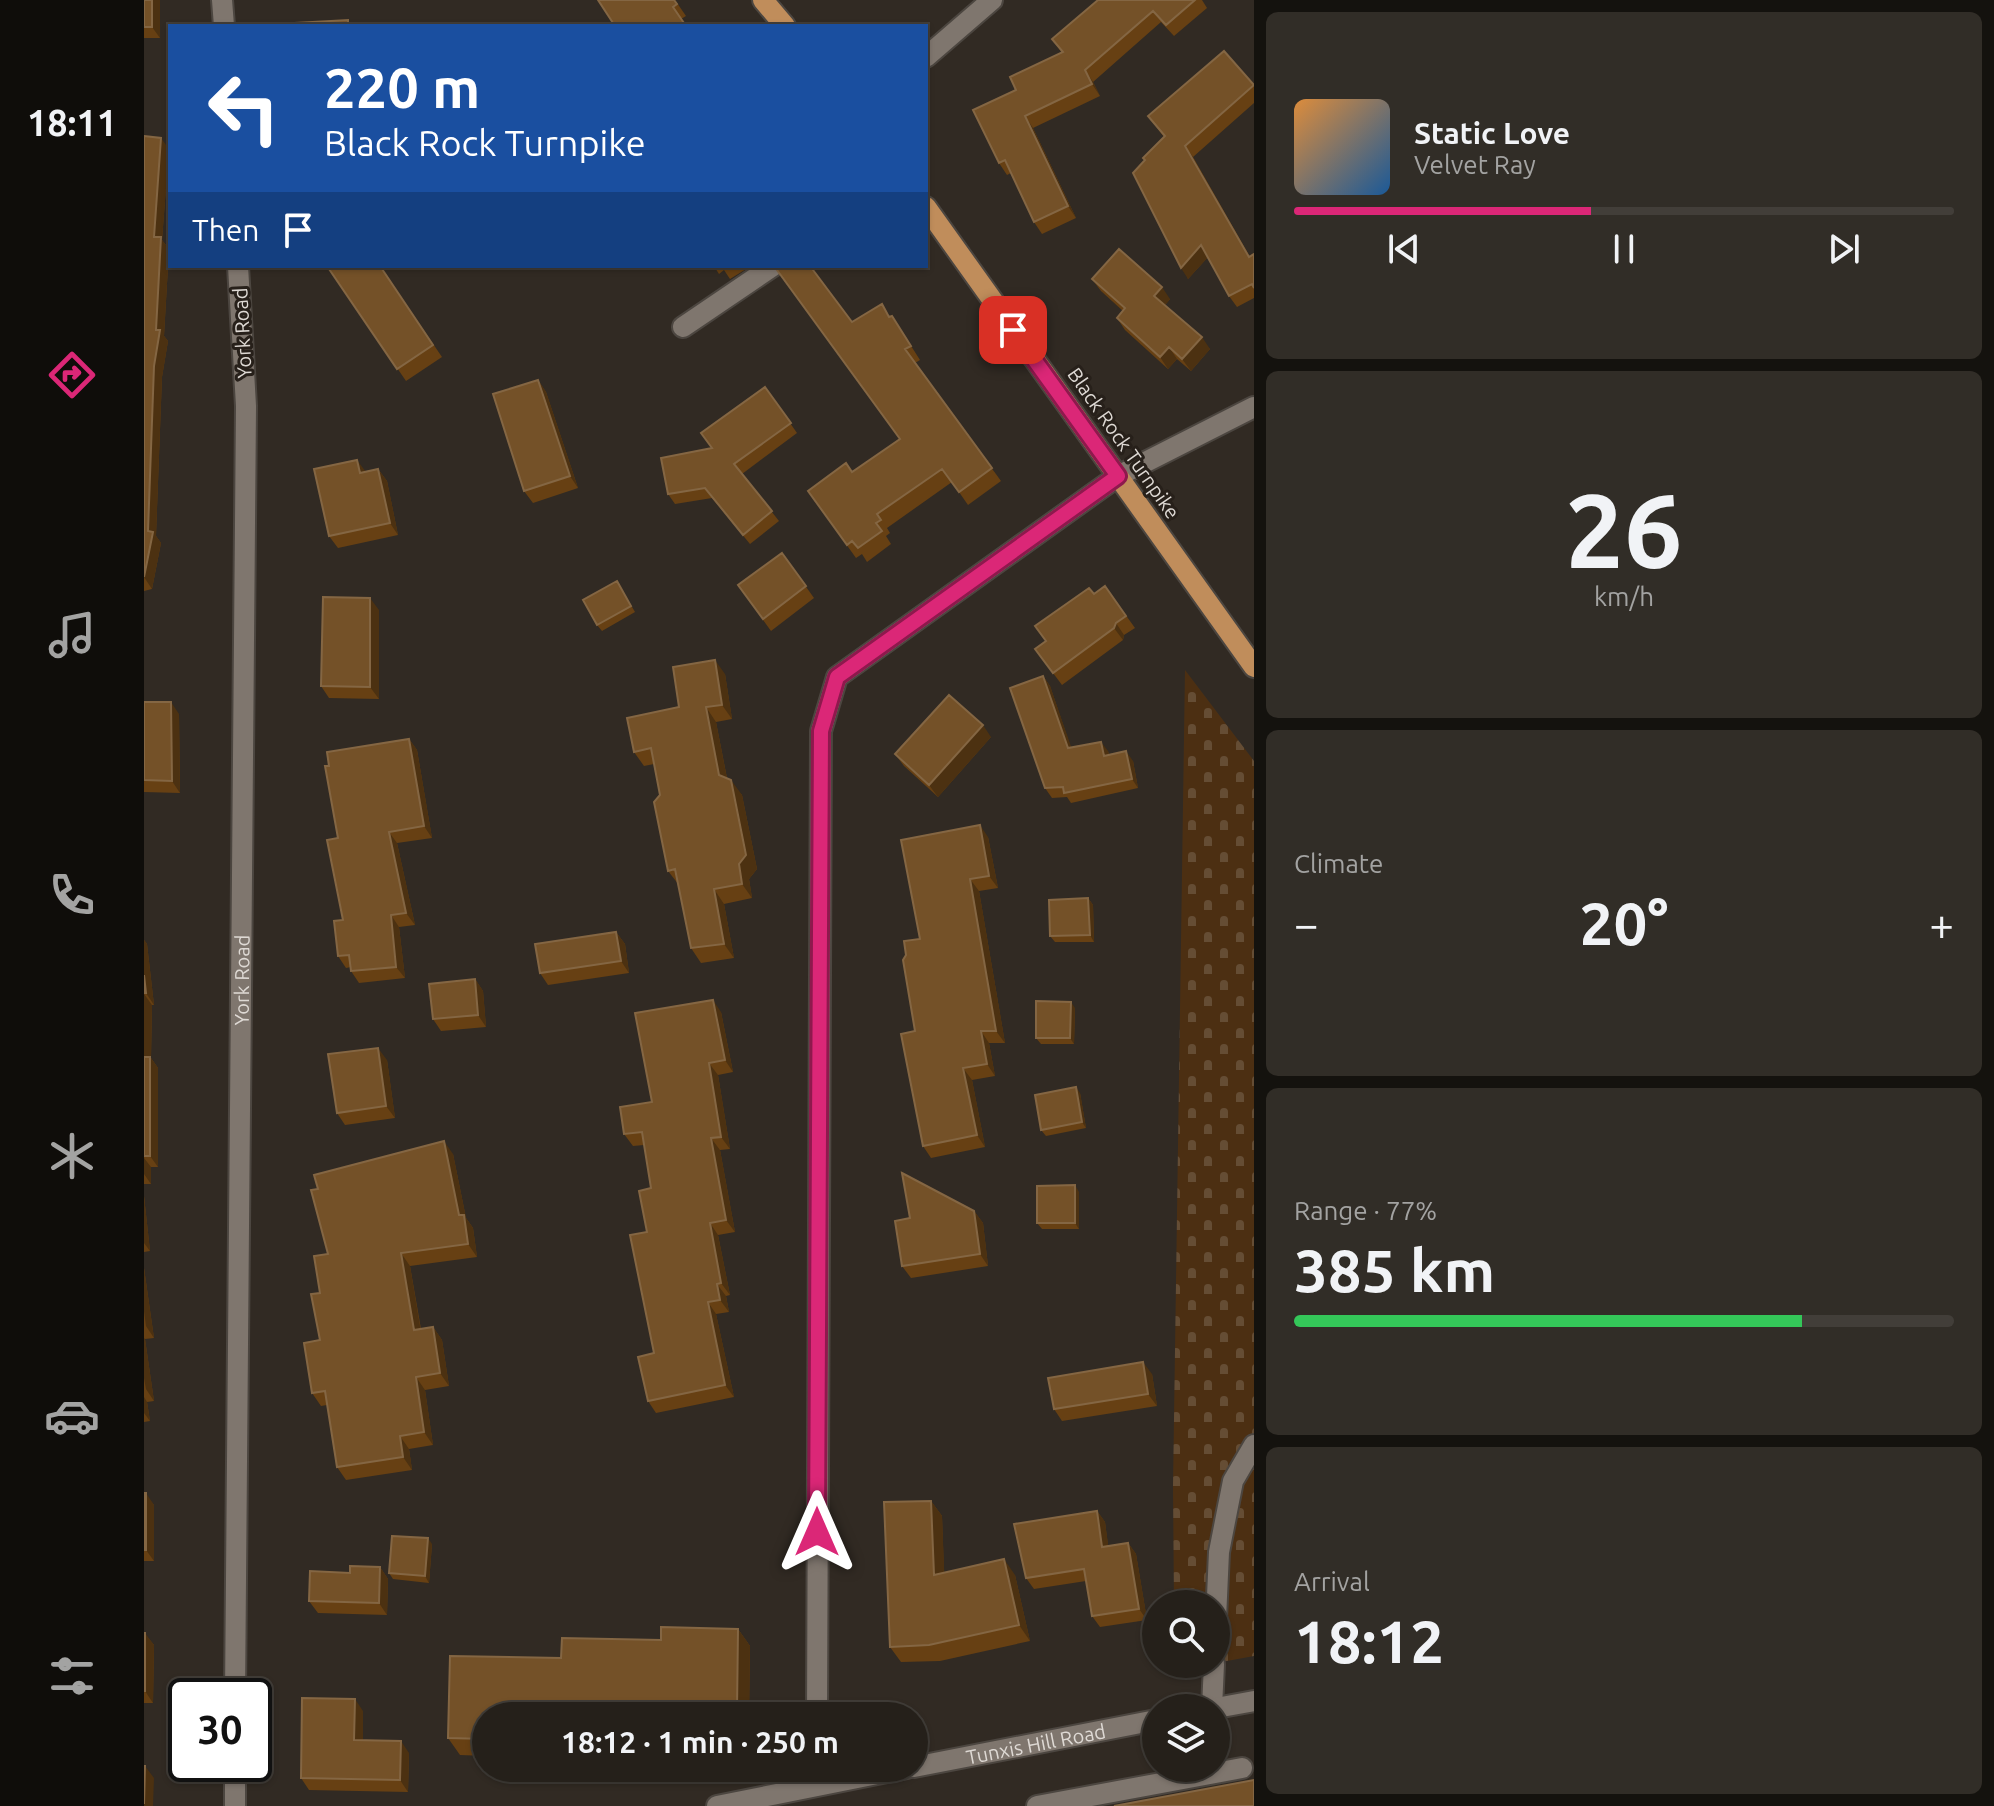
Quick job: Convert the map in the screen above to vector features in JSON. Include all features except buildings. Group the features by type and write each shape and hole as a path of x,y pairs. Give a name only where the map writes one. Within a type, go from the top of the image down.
{"main road":[{"path":"763,0 783,24"},
{"name":"Black Rock Turnpike","path":"928,210 1254,667"}],"street":[{"path":"222,0 224,24"},
{"path":"928,55 992,0"},
{"name":"York Road","path":"235,1678 246,406 238,268"},
{"path":"683,327 770,268"},
{"path":"817,1702 821,731 837,677 1118,476 1254,407"},
{"path":"1217,1590 1219,1552 1233,1481 1254,1445"},
{"path":"1230,1705 1254,1701"},
{"name":"Tunxis Hill Road","path":"928,1764 1142,1723"},
{"path":"1037,1806 1242,1768"},
{"path":"235,1782 235,1806"},
{"path":"717,1806 802,1782"}],"green space":[{"path":"1185,670 1254,761 1254,1656 1230,1660 1230,1590 1174,1590"}],"route":[{"path":"817,1532 821,731 837,677 1118,476 1013,330"}]}
